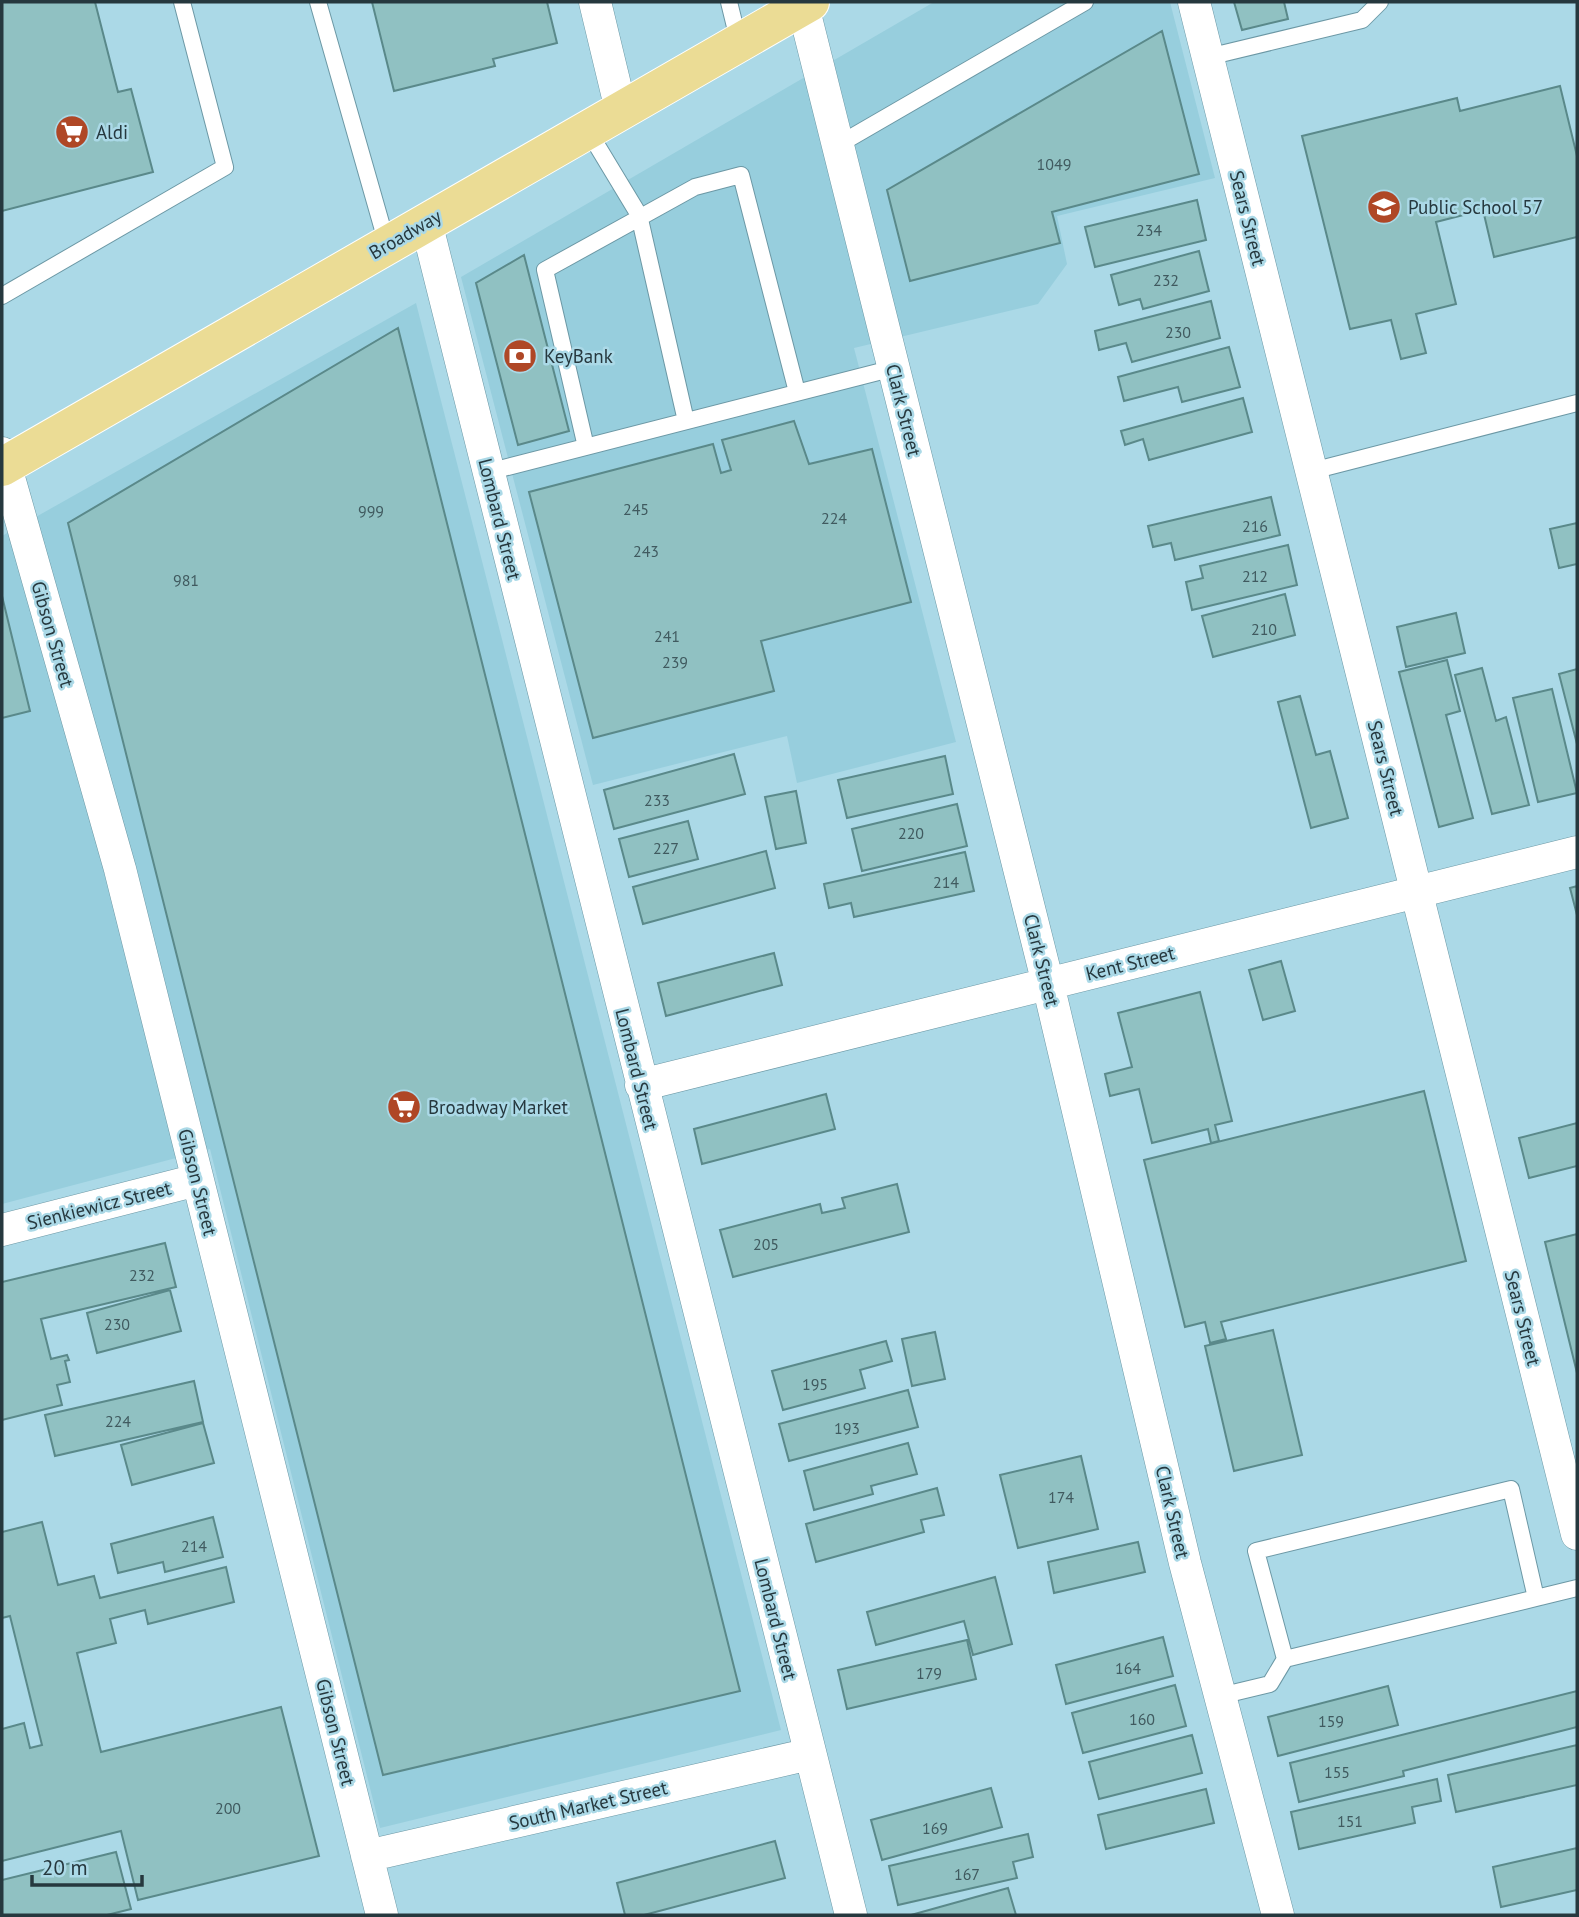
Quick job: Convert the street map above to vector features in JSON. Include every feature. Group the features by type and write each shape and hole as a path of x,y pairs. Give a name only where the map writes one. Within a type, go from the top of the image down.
{"main road":[{"name":"Broadway","path":"3,462 806,4"}],"street":[{"path":"595,2 621,110"},
{"name":"Sears Street","path":"1194,2 1577,1534"},
{"name":"Clark Street","path":"806,4 838,145 1048,984 1185,1563 1278,1915"},
{"name":"Lombard Street","path":"426,222 851,1915"},
{"name":"Gibson Street","path":"3,462 120,869 382,1915"},
{"name":"Kent Street","path":"641,1085 1577,852"},
{"name":"Sienkiewicz Street","path":"2,1230 197,1180"},
{"name":"South Market Street","path":"367,1856 810,1754"}],"lane":[{"path":"2,296 225,167 182,2"},
{"path":"318,2 387,244"},
{"path":"729,2 739,43"},
{"path":"838,145 1085,2"},
{"path":"1208,57 1362,20 1380,2"},
{"path":"587,130 639,215 686,421"},
{"path":"586,447 545,270 639,215 695,187 741,175 797,392"},
{"path":"488,472 894,368"},
{"path":"1312,471 1577,403"},
{"path":"1285,1659 1256,1551 1497,1492 1511,1489 1536,1598"},
{"path":"1220,1696 1270,1684 1285,1659 1577,1588"}],"shaded area":[{"path":"934,2 1170,2 1215,178 1057,216 1067,264 1038,304 854,348 956,742 797,783 787,736 593,785 461,277"},
{"name":"Broadway Market","path":"416,303 781,1730 380,1828 210,1149 2,1204 2,536"}],"building":[{"name":"Aldi","path":"2,2 95,2 118,92 131,89 153,172 2,211"},
{"path":"372,2 547,2 557,43 493,59 495,66 394,91"},
{"path":"1234,2 1284,2 1288,19 1242,30"},
{"path":"1162,31 1199,174 1052,212 1060,243 910,281 887,190"},
{"path":"1560,86 1577,156 1577,237 1494,257 1483,210 1436,222 1456,304 1416,314 1426,353 1401,359 1391,320 1350,329 1302,136 1457,98 1460,111"},
{"path":"1197,200 1206,240 1095,267 1085,227"},
{"path":"1199,251 1209,291 1143,309 1140,299 1119,305 1111,275"},
{"path":"524,255 569,431 518,445 476,283"},
{"path":"1211,301 1220,338 1132,362 1126,343 1099,350 1095,331"},
{"name":"Broadway Market","path":"398,328 740,1691 383,1775 68,523"},
{"path":"1229,347 1240,387 1182,402 1178,387 1124,401 1118,377"},
{"path":"1243,398 1252,432 1149,460 1143,439 1125,445 1121,431"},
{"path":"794,421 809,464 872,449 911,602 761,641 774,691 593,738 529,492 713,444 721,473 731,470 722,440"},
{"path":"1271,497 1280,535 1175,560 1171,543 1153,547 1148,526"},
{"path":"1577,523 1577,564 1559,568 1550,529"},
{"path":"1288,545 1297,585 1192,610 1186,582 1203,578 1200,566"},
{"path":"1285,594 1295,635 1213,657 1202,616"},
{"path":"2,596 30,711 2,718"},
{"path":"1456,613 1465,653 1406,667 1397,627"},
{"path":"1447,660 1460,711 1446,715 1473,818 1439,827 1399,672"},
{"path":"1482,668 1496,721 1506,717 1529,805 1492,814 1455,675"},
{"path":"1577,669 1577,744 1559,674"},
{"path":"1552,689 1577,793 1538,802 1513,698"},
{"path":"1300,696 1316,755 1330,751 1348,818 1311,828 1278,702"},
{"path":"734,754 745,794 614,829 604,790"},
{"path":"945,756 953,794 847,818 838,780"},
{"path":"796,791 806,843 776,849 765,797"},
{"path":"957,804 967,846 862,871 852,829"},
{"path":"688,821 698,859 629,877 619,839"},
{"path":"766,851 775,888 643,924 633,887"},
{"path":"965,852 974,891 854,917 851,903 829,908 824,884"},
{"path":"1577,886 1577,915 1570,888"},
{"path":"774,953 782,985 666,1016 658,983"},
{"path":"1281,961 1295,1011 1263,1020 1249,970"},
{"path":"1200,992 1232,1121 1215,1125 1219,1141 1211,1143 1208,1129 1152,1143 1139,1089 1110,1096 1105,1074 1132,1067 1118,1013"},
{"path":"1424,1091 1466,1261 1221,1322 1226,1339 1210,1343 1205,1322 1185,1327 1144,1160"},
{"path":"826,1094 835,1129 702,1164 694,1129"},
{"path":"1577,1123 1577,1166 1529,1178 1519,1138"},
{"path":"897,1184 909,1232 733,1277 720,1230 820,1204 822,1213 845,1208 842,1198"},
{"path":"1577,1234 1577,1373 1545,1242"},
{"path":"165,1243 176,1287 41,1319 51,1359 67,1355 69,1360 65,1361 70,1382 57,1385 62,1405 2,1420 2,1282"},
{"path":"170,1290 181,1331 97,1353 87,1313"},
{"path":"1273,1330 1302,1455 1234,1471 1205,1346"},
{"path":"935,1332 945,1379 912,1386 902,1339"},
{"path":"886,1341 892,1361 860,1370 865,1388 783,1410 772,1371"},
{"path":"194,1381 203,1422 55,1456 45,1415"},
{"path":"908,1390 918,1427 789,1461 779,1424"},
{"path":"203,1423 214,1463 132,1485 121,1445"},
{"path":"908,1443 917,1474 871,1486 873,1494 814,1510 804,1471"},
{"path":"1081,1456 1098,1529 1018,1548 1000,1475"},
{"path":"937,1488 944,1515 921,1520 924,1532 816,1562 806,1524"},
{"path":"213,1517 223,1557 165,1572 163,1562 118,1573 111,1544"},
{"path":"42,1522 58,1585 94,1576 100,1598 226,1567 234,1602 148,1624 145,1610 110,1619 116,1643 77,1653 101,1752 281,1707 319,1856 138,1900 121,1831 2,1861 2,1729 24,1723 30,1748 42,1745 10,1616 2,1618 2,1532"},
{"path":"1138,1542 1145,1572 1054,1593 1048,1562"},
{"path":"995,1577 1012,1644 973,1655 964,1621 876,1645 867,1612"},
{"path":"1163,1637 1173,1676 1066,1704 1056,1665"},
{"path":"967,1640 976,1679 847,1709 838,1670"},
{"path":"1175,1685 1186,1726 1083,1753 1072,1713"},
{"path":"1388,1686 1398,1725 1278,1756 1268,1717"},
{"path":"1577,1691 1577,1727 1403,1771 1404,1776 1299,1802 1290,1763"},
{"path":"1192,1735 1202,1773 1099,1799 1089,1762"},
{"path":"1577,1745 1577,1785 1456,1812 1448,1775"},
{"path":"1437,1779 1441,1801 1412,1807 1415,1823 1299,1849 1291,1812"},
{"path":"991,1788 1002,1827 882,1860 871,1820"},
{"path":"1206,1789 1214,1823 1106,1849 1098,1815"},
{"path":"1028,1834 1033,1857 1013,1862 1017,1878 898,1905 889,1866"},
{"path":"775,1841 785,1878 644,1915 625,1915 617,1883"},
{"path":"1577,1848 1577,1890 1501,1907 1493,1867"},
{"path":"116,1852 131,1909 107,1915 2,1915 2,1880"},
{"path":"1008,1888 1016,1915 911,1915"}],"place":[{"name":"Aldi","path":"72,132"},
{"name":"Public School 57","path":"1384,207"},
{"name":"KeyBank","path":"520,356"},
{"name":"Broadway Market","path":"404,1107"}]}
